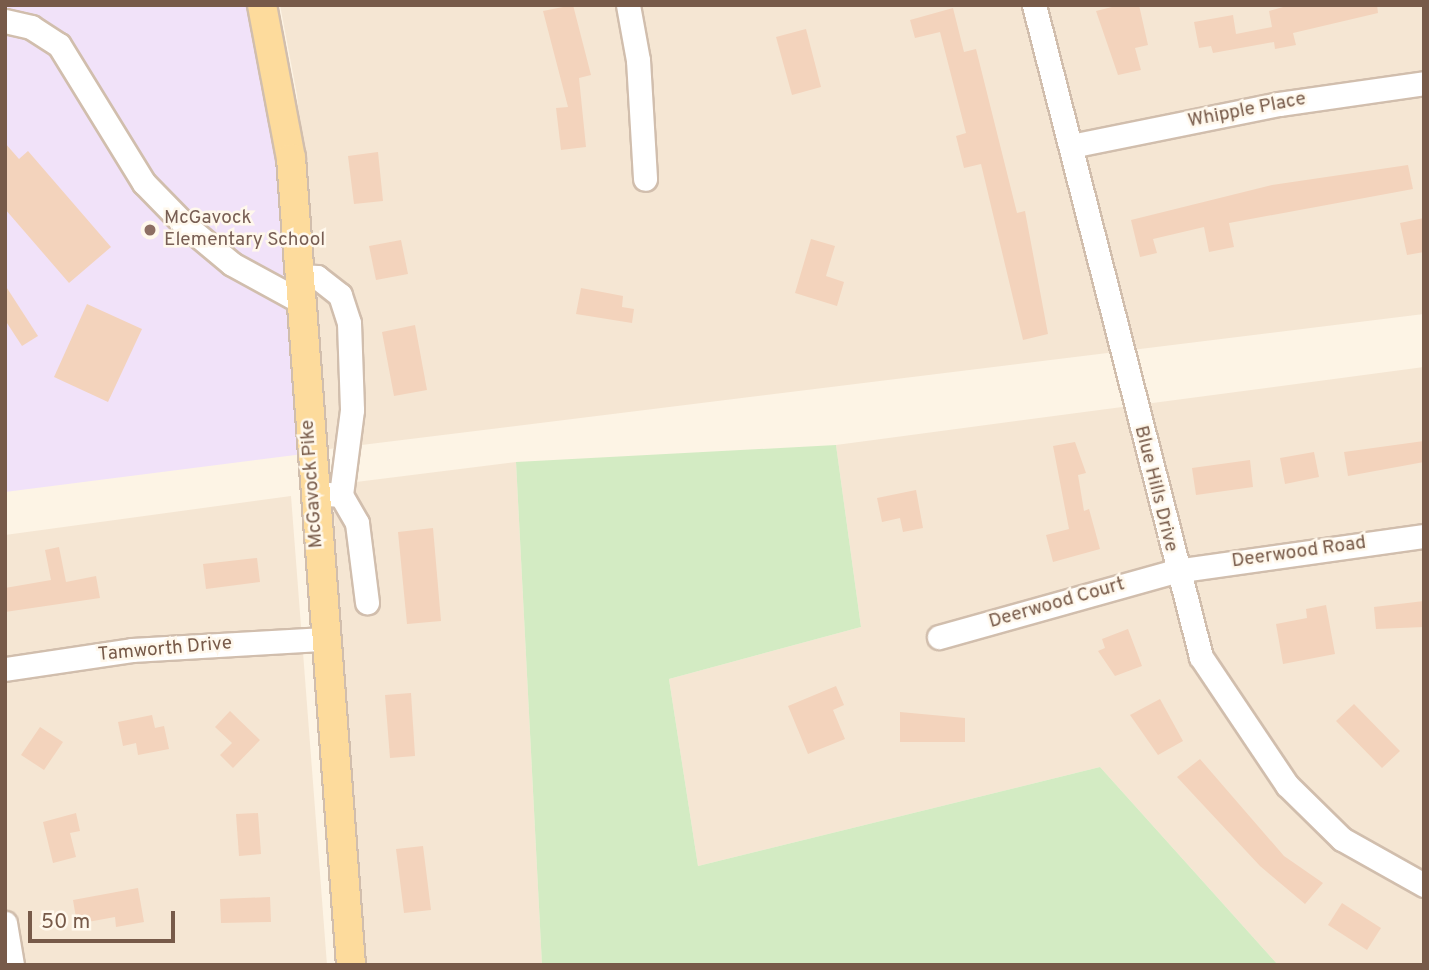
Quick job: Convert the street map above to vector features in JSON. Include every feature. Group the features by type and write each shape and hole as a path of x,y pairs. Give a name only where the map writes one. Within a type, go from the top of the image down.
{"main road":[{"name":"McGavock Pike","path":"262,5 291,158 299,288 328,494 325,639 351,965"}],"street":[{"path":"628,5 638,60 645,179"},
{"name":"Blue Hills Drive","path":"1034,5 1175,571 1202,657 1287,785 1342,839 1424,885"},
{"path":"5,21 32,27 59,45 144,183 184,224 232,264 299,288 317,277 340,295 349,323 353,400 328,494 357,523 367,602"},
{"name":"Whipple Place","path":"1071,146 1279,104 1424,83"},
{"name":"Deerwood Road","path":"1175,571 1424,536"},
{"name":"Deerwood Court","path":"939,637 1175,571"},
{"name":"Tamworth Drive","path":"5,669 132,650 325,639"},
{"path":"5,923 12,965"}],"shaded area":[{"name":"McGavock Elementary School","path":"5,5 262,5 311,453 5,492"},
{"path":"280,5 1424,5 1424,314 329,449 297,95"},
{"path":"1424,367 1424,965 1278,965 1100,767 698,866 669,679 861,627 836,445"},
{"path":"516,462 542,965 362,965 332,485"},
{"path":"291,496 327,965 5,965 5,535"}],"green space":[{"path":"836,445 861,627 669,679 698,866 1100,767 1278,965 542,965 516,462"}],"building":[{"path":"573,5 591,75 579,78 586,147 561,150 556,108 568,107 543,11"},
{"path":"1120,5 1139,5 1148,45 1135,48 1141,70 1118,75 1096,11"},
{"path":"1290,5 1377,5 1378,13 1293,33 1296,45 1275,49 1274,42 1213,53 1211,46 1199,48 1194,22 1233,15 1236,34 1272,27 1269,11"},
{"path":"953,8 964,52 976,49 1017,213 1025,211 1048,334 1023,340 981,164 964,168 956,136 966,133 940,32 915,38 910,20"},
{"path":"806,29 821,87 792,95 776,37"},
{"path":"5,143 19,159 28,151 111,247 69,283 5,209"},
{"path":"378,152 383,201 354,204 348,156"},
{"path":"1408,165 1413,189 1229,223 1234,247 1209,252 1204,227 1153,239 1157,253 1140,257 1131,220 1272,185"},
{"path":"1424,218 1424,252 1407,255 1400,223"},
{"path":"811,239 835,246 826,276 844,282 837,306 795,293"},
{"path":"401,240 408,274 376,280 369,246"},
{"path":"5,285 38,336 22,346 5,320"},
{"path":"581,288 623,296 622,307 634,309 632,323 576,314"},
{"path":"87,304 142,329 108,402 54,377"},
{"path":"415,325 427,390 394,396 382,332"},
{"path":"1424,441 1424,462 1348,476 1344,452"},
{"path":"1075,442 1086,473 1078,475 1084,511 1089,509 1100,549 1053,562 1046,535 1069,529 1053,446"},
{"path":"1314,452 1319,477 1285,484 1280,458"},
{"path":"1250,460 1253,487 1196,495 1192,468"},
{"path":"916,490 923,528 903,532 900,518 882,522 877,498"},
{"path":"433,528 441,621 407,624 398,532"},
{"path":"59,547 66,582 96,576 100,598 5,612 5,588 51,580 45,550"},
{"path":"257,558 260,582 206,589 203,564"},
{"path":"1424,601 1424,627 1376,629 1374,607"},
{"path":"1326,605 1335,654 1283,664 1276,624 1307,618 1306,609"},
{"path":"1128,629 1142,666 1115,676 1098,651 1105,648 1102,639"},
{"path":"836,686 844,705 833,710 845,739 808,754 788,706"},
{"path":"411,693 415,756 390,758 385,695"},
{"path":"1160,699 1183,741 1158,755 1130,715"},
{"path":"1354,704 1400,751 1382,768 1336,721"},
{"path":"230,711 260,740 233,768 220,755 232,743 215,727"},
{"path":"900,712 965,718 965,742 900,742"},
{"path":"152,715 155,728 164,726 169,749 138,755 136,743 123,746 118,722"},
{"path":"40,727 63,742 44,770 21,755"},
{"path":"1200,759 1284,856 1323,883 1305,904 1260,866 1177,777"},
{"path":"76,813 80,831 70,833 76,857 53,863 43,822"},
{"path":"258,813 261,854 239,856 236,814"},
{"path":"423,846 431,910 404,913 396,849"},
{"path":"138,888 144,922 116,927 115,917 77,924 73,900"},
{"path":"270,897 271,922 221,923 220,899"},
{"path":"1342,903 1381,928 1367,950 1328,925"}],"place":[{"name":"McGavock Elementary School","path":"150,230"}]}
